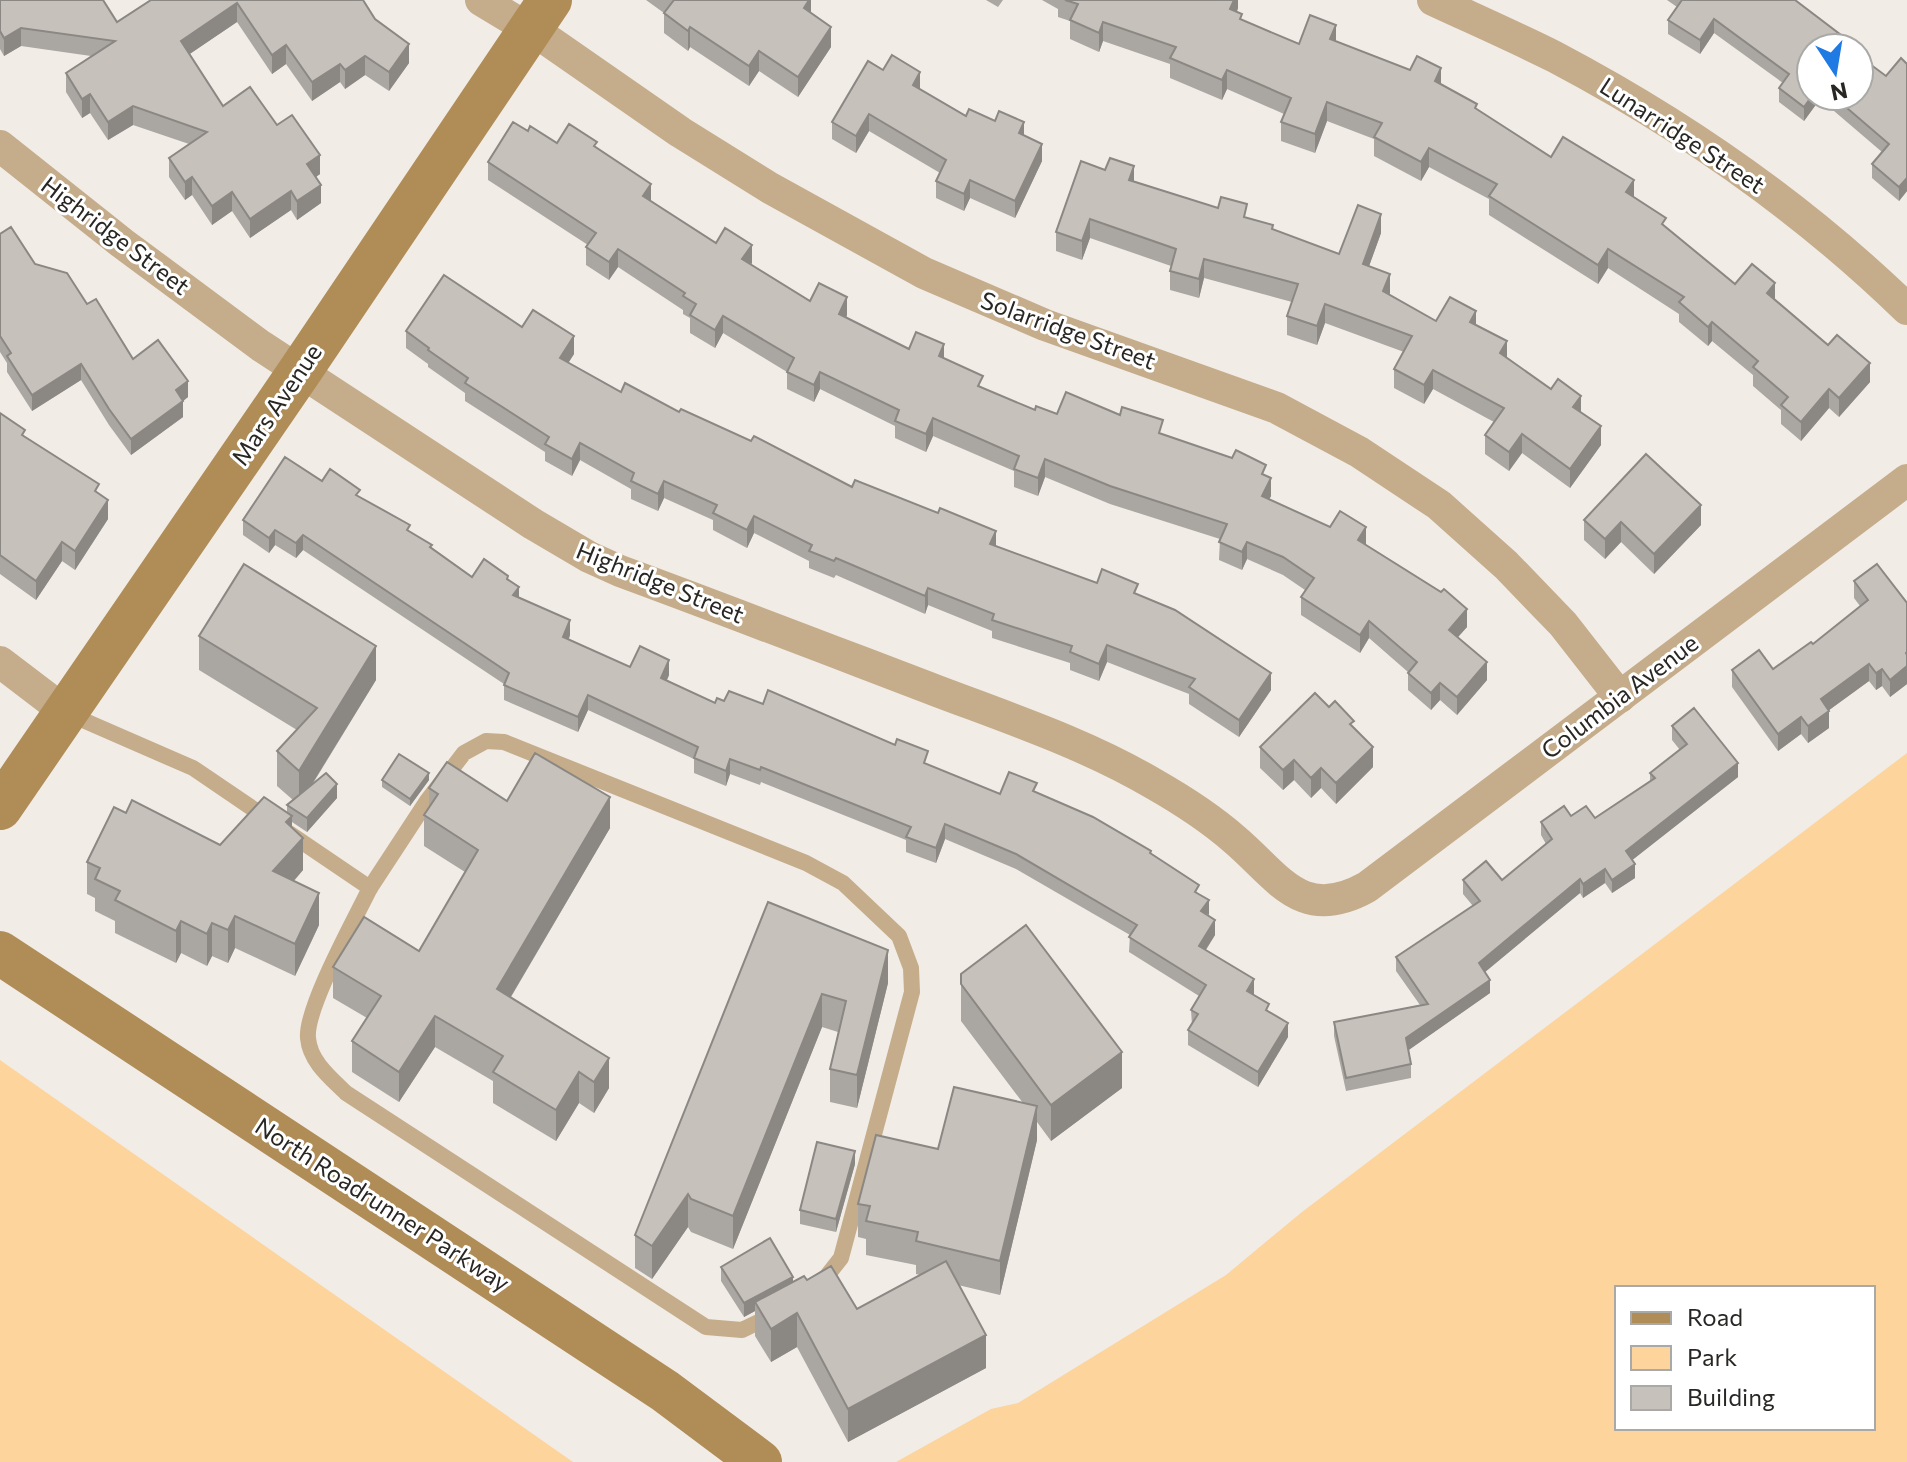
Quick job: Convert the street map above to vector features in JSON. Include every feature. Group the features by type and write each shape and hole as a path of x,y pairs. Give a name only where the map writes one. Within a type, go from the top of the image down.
{"street":[{"name":"Solarridge Street","path":"481,0 539,15 749,176 924,273 1031,320 1277,408 1359,452 1439,505 1506,565 1563,624 1620,697"},
{"name":"Lunarridge Street","path":"1433,0 1554,57 1672,126 1784,203 1907,309"},
{"name":"Mars Avenue","path":"0,808 300,371 539,15"},
{"name":"Highridge Street","path":"0,146 122,243 261,346 533,524 589,557 1098,754 1156,785 1212,821 1284,887 1312,899 1328,911"},
{"name":"Columbia Avenue","path":"1328,911 1367,887 1907,480"},
{"path":"0,662 67,713"},
{"name":"North Roadrunner Parkway","path":"0,953 665,1391 760,1462"}],"lane":[{"path":"67,713 193,768 370,888"},
{"path":"486,741 504,742 806,863 843,883 899,936 911,968 912,992 841,1258 815,1291 742,1330 706,1327 346,1093 316,1062 308,1039 310,1014 370,888 427,801 464,753 486,741"}],"green space":[{"path":"1907,753 1907,1462 896,1462 991,1409 1018,1403 1226,1275 1302,1212"},
{"path":"0,1060 573,1462 0,1462"}],"building":[{"path":"0,0 103,0 117,22 151,0 363,0 375,19 409,44 389,72 365,56 345,70 340,64 312,82 286,45 272,55 237,3 181,41 223,106 250,87 277,125 292,115 320,155 307,164 321,185 297,201 291,191 250,219 232,192 212,206 192,177 185,182 169,158 207,132 133,106 108,122 90,94 82,99 66,73 115,41 21,28 4,38 0,31"},
{"path":"674,0 809,0 804,8 831,27 798,77 759,51 749,66 690,27 688,31 664,13"},
{"path":"1065,0 1234,0 1230,9 1242,14 1240,19 1299,44 1310,15 1336,25 1330,39 1410,70 1417,56 1441,68 1435,81 1477,104 1475,108 1551,157 1563,137 1634,180 1626,192 1666,218 1662,224 1735,284 1752,264 1775,283 1767,293 1828,345 1837,335 1870,363 1839,398 1829,389 1801,422 1781,405 1788,397 1753,367 1758,361 1712,322 1708,327 1679,302 1684,297 1608,249 1598,265 1489,196 1497,184 1429,148 1421,162 1374,137 1382,123 1327,102 1315,134 1281,122 1291,98 1227,70 1222,80 1170,58 1176,47 1103,22 1099,33 1070,20 1078,4"},
{"path":"1682,0 1795,0 1837,32 1795,32 1795,100 1779,88 1789,74 1714,19 1700,40 1668,20"},
{"path":"892,55 920,72 913,85 966,116 969,109 995,121 999,111 1024,122 1019,133 1042,144 1015,201 970,180 964,194 936,181 946,160 869,114 856,136 832,122 868,61 883,70"},
{"path":"1901,58 1907,64 1907,178 1899,187 1872,164 1889,144 1852,112 1875,112 1875,68 1886,76"},
{"path":"513,122 528,131 530,126 557,143 569,124 597,142 594,146 651,184 643,196 716,243 725,228 752,245 742,259 810,301 819,283 847,297 839,314 909,349 916,332 944,344 939,356 983,376 978,386 1035,410 1036,406 1057,414 1066,392 1120,415 1122,407 1163,420 1159,433 1232,458 1236,450 1266,465 1262,474 1271,478 1262,496 1330,527 1340,511 1366,527 1358,540 1441,592 1444,589 1467,609 1449,630 1487,662 1457,697 1440,683 1431,693 1408,673 1417,662 1369,621 1360,635 1301,597 1314,578 1283,557 1247,542 1242,552 1219,542 1227,524 1110,486 1045,459 1038,478 1014,469 1019,456 933,418 926,434 895,421 899,410 820,372 814,385 787,372 794,358 723,316 715,330 690,315 696,304 683,296 685,293 618,249 609,262 586,247 596,233 488,162"},
{"path":"1110,158 1134,166 1129,180 1218,208 1221,197 1247,204 1244,217 1273,225 1272,229 1339,254 1358,205 1381,214 1363,264 1390,274 1383,291 1436,321 1450,297 1476,311 1470,322 1507,341 1500,353 1551,389 1558,379 1581,396 1573,407 1601,426 1570,469 1522,434 1509,452 1485,435 1504,408 1433,370 1424,385 1394,369 1412,336 1325,304 1317,326 1287,316 1298,284 1204,259 1199,279 1170,271 1176,249 1090,219 1082,241 1056,232 1081,161 1105,170"},
{"path":"11,227 35,264 67,273 87,304 96,299 133,359 158,340 188,381 176,390 183,401 131,439 81,364 32,395 7,356 11,353 0,336 0,234"},
{"path":"444,275 522,327 533,310 574,336 560,358 621,392 625,383 679,412 681,409 751,441 754,436 852,487 855,480 938,513 940,508 996,531 990,544 1097,583 1102,569 1138,584 1134,593 1175,610 1271,673 1239,720 1189,687 1195,679 1107,645 1099,664 1070,652 1072,646 992,620 994,614 928,588 925,596 836,558 834,561 809,551 812,545 754,516 747,530 713,513 717,505 664,481 658,494 631,481 634,473 580,443 572,459 545,444 549,437 465,383 468,378 406,331"},
{"path":"0,413 25,430 22,435 99,484 95,491 108,500 75,551 62,542 36,581 0,555"},
{"path":"1646,454 1701,505 1654,554 1621,522 1605,539 1584,520"},
{"path":"285,457 322,481 330,469 360,490 356,495 410,525 407,530 432,545 430,547 472,577 484,559 519,587 513,595 570,620 563,637 630,667 640,646 669,660 661,678 715,703 717,698 724,701 729,691 763,704 768,690 895,745 897,739 928,751 924,763 1000,794 1009,772 1037,783 1033,791 1093,817 1151,851 1199,885 1195,892 1209,900 1201,911 1215,920 1199,946 1254,979 1247,991 1269,1004 1266,1010 1288,1023 1258,1072 1188,1030 1198,1014 1191,1010 1206,985 1129,937 1137,925 1016,854 945,824 936,848 906,837 911,827 761,767 760,770 730,759 726,771 694,758 698,747 588,695 578,717 504,685 509,673 303,535 296,543 275,530 269,538 243,520"},
{"path":"244,564 376,646 299,771 277,751 317,708 199,636"},
{"path":"1877,564 1907,603 1907,666 1890,680 1882,669 1876,673 1869,664 1821,699 1829,711 1808,726 1801,717 1778,734 1732,670 1759,650 1773,669 1811,642 1813,644 1868,600 1854,581"},
{"path":"1315,693 1329,707 1335,701 1354,721 1350,724 1373,747 1336,783 1321,768 1311,778 1294,760 1283,770 1260,747"},
{"path":"1694,708 1738,763 1626,851 1635,864 1612,880 1605,869 1583,884 1580,879 1479,963 1490,980 1406,1038 1411,1064 1346,1078 1334,1022 1428,1004 1396,957 1480,901 1463,880 1486,861 1502,880 1552,839 1541,822 1564,806 1571,816 1586,806 1595,818 1655,778 1650,773 1687,744 1672,726"},
{"path":"535,753 610,797 497,989 609,1058 594,1082 579,1072 556,1110 493,1072 503,1056 435,1016 399,1072 352,1041 381,996 333,967 364,917 419,951 478,850 424,815 438,794 429,788 447,762 507,801"},
{"path":"399,754 429,773 410,799 382,780"},
{"path":"326,773 337,784 307,818 287,805"},
{"path":"264,797 292,816 286,822 303,838 273,871 319,893 295,944 235,916 228,930 212,923 207,934 181,921 176,931 115,900 120,891 95,879 100,868 87,862 114,807 126,813 132,800 220,845"},
{"path":"768,902 888,950 857,1075 830,1069 846,1001 822,994 733,1216 691,1199 688,1194 652,1246 635,1235"},
{"path":"1026,925 1122,1052 1051,1105 961,984 961,974"},
{"path":"954,1087 1037,1106 1000,1261 916,1241 918,1232 866,1221 870,1206 858,1204 876,1135 938,1149"},
{"path":"817,1142 855,1151 836,1219 800,1210"},
{"path":"770,1238 793,1277 744,1303 721,1267"},
{"path":"946,1261 986,1335 848,1409 797,1313 771,1329 755,1302 804,1276 807,1280 831,1266 857,1309"}]}
